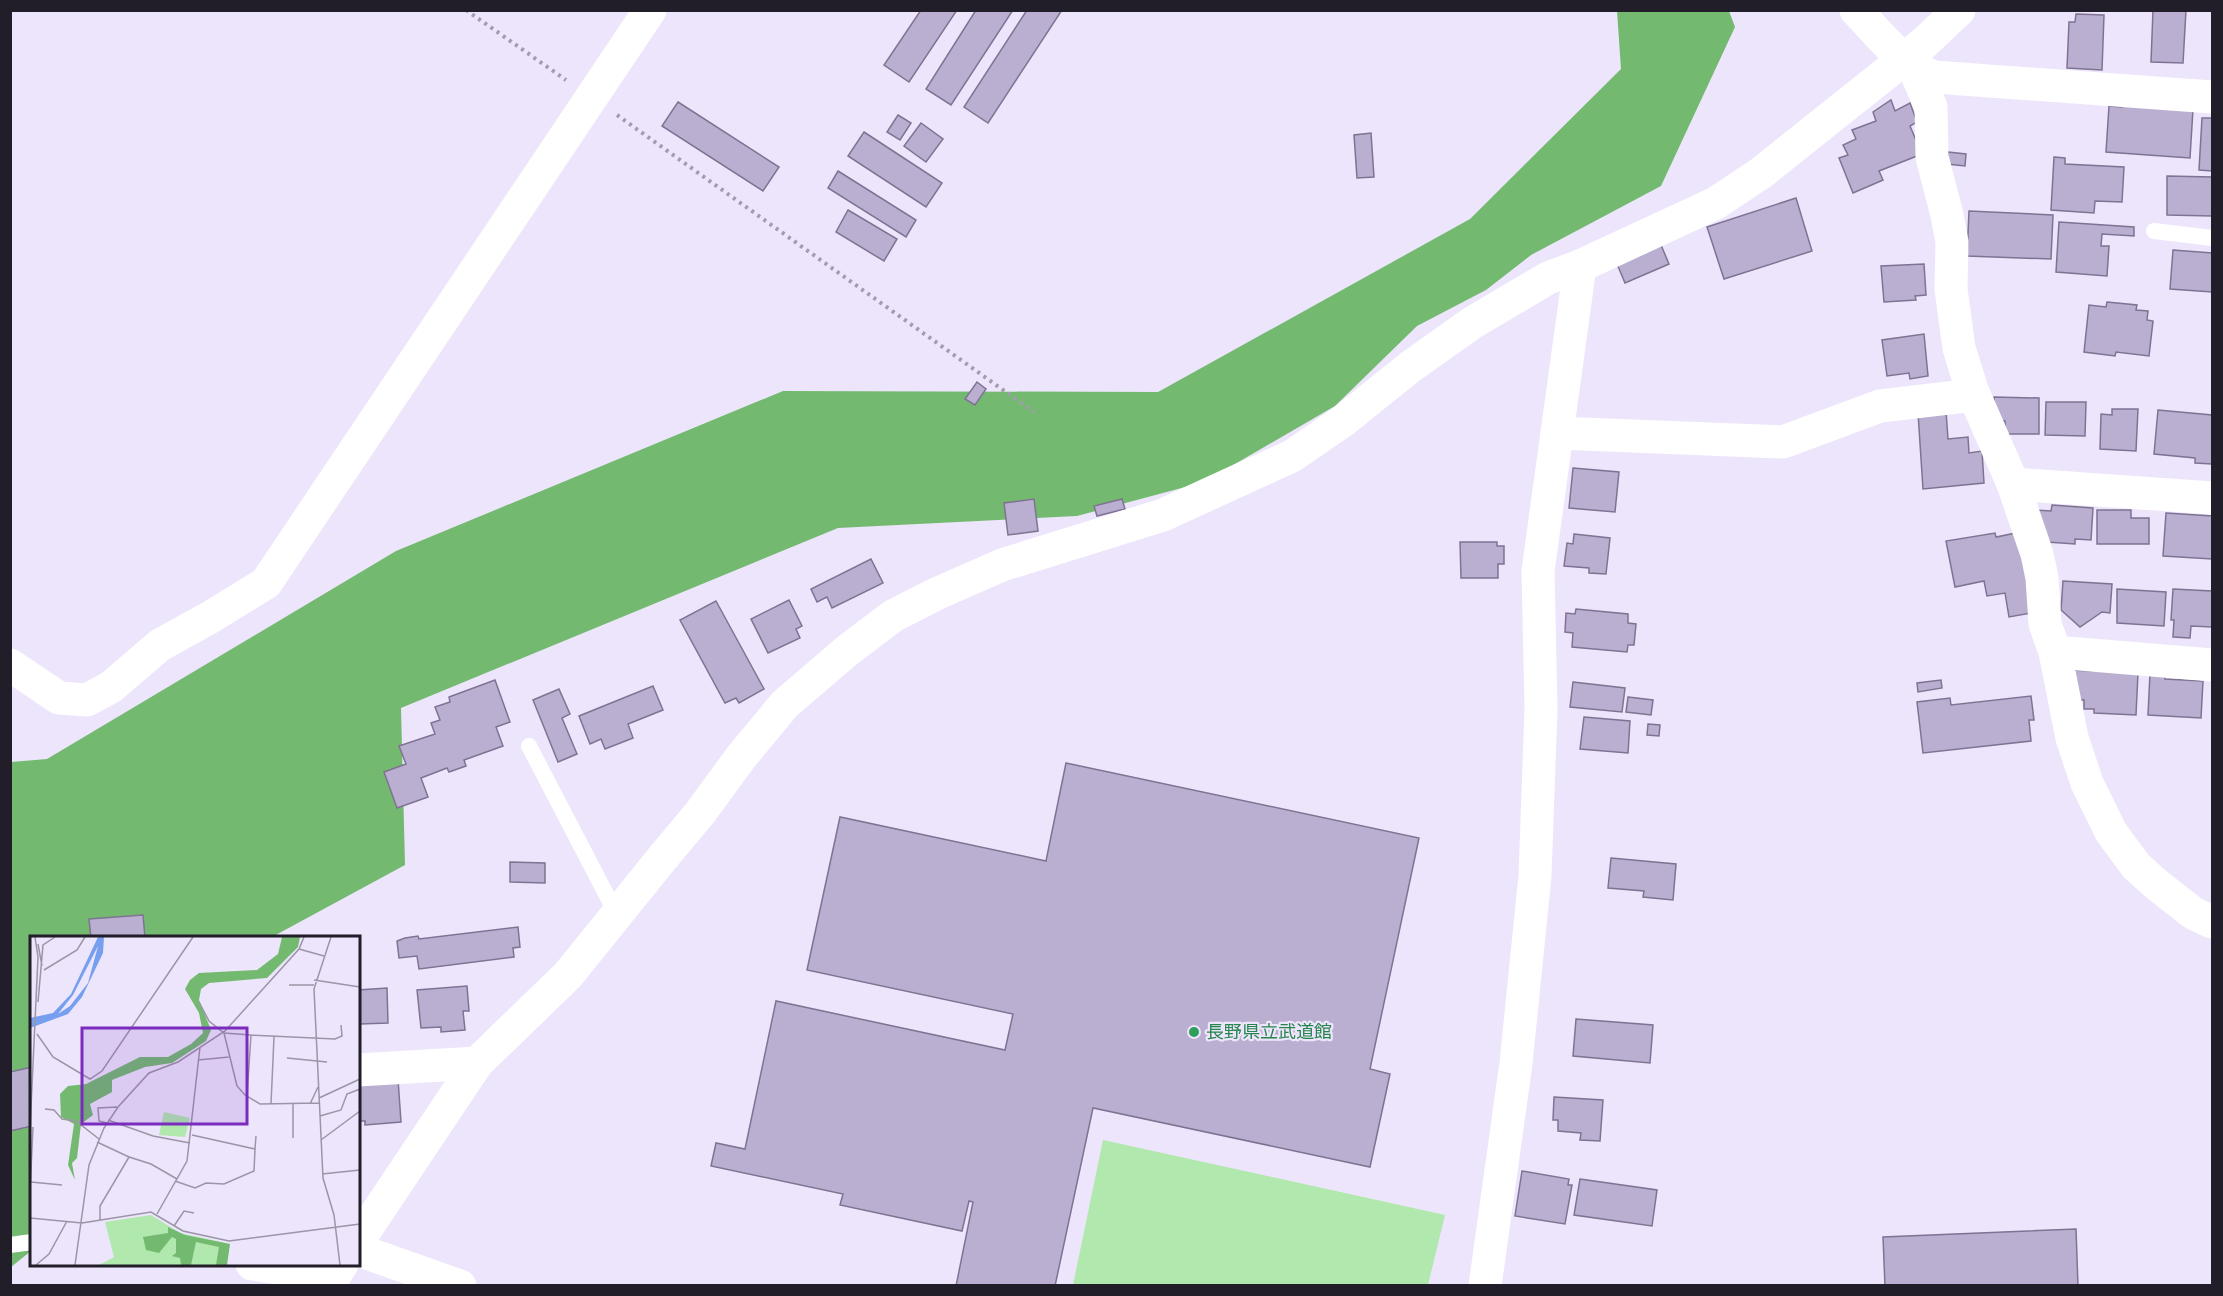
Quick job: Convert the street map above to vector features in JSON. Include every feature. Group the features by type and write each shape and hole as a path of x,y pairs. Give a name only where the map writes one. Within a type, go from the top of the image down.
{"street":[{"path":"10,665 59,698 87,700 111,687 160,645 266,583 650,10"},
{"path":"1856,10 1909,64 1931,107 1932,157 1952,242 1951,289 1959,348 1974,395 2013,484 2037,554 2042,578 2045,624 2055,652 2072,738 2087,783 2111,832 2136,866 2193,913 2212,922"},
{"path":"360,1237 477,1063 568,975 785,704 848,650 893,616 1002,565 1163,515 1292,456 1472,323 1548,278 1580,266 1716,203 1761,173 1909,64 1924,43 1959,10"},
{"path":"1909,64 1934,77 2212,97"},
{"path":"1485,1286 1516,1063 1535,876 1541,708 1538,571 1580,266"},
{"path":"1557,433 1783,442 1880,406 1974,395"},
{"path":"2013,484 2212,498"},
{"path":"2055,652 2212,665"},
{"path":"360,1070 477,1063"},
{"path":"360,1251 460,1286"},
{"path":"265,1266 333,1278"}],"lane":[{"path":"2154,231 2212,237"},
{"path":"529,746 616,915"},
{"path":"10,1245 30,1242"}],"path":[{"path":"466,10 1034,412"}],"green space":[{"path":"1617,11 1729,11 1735,27 1661,186 1531,255 1486,290 1417,326 1335,406 1204,482 1077,516 838,528 401,708 405,865 274,936 30,936 30,1252 11,1267 11,762 47,759 396,551 783,391 1158,392 1470,219 1621,69"},
{"path":"1103,1140 1445,1215 1428,1285 1073,1285"}],"building":[{"path":"921,10 957,10 909,82 884,65"},
{"path":"976,10 1013,10 951,105 926,89"},
{"path":"1027,10 1062,10 988,123 964,107"},
{"path":"2153,10 2186,10 2183,63 2151,62"},
{"path":"2076,14 2104,15 2102,70 2067,68 2069,22 2075,22"},
{"path":"1891,100 1895,111 1910,103 1917,122 1910,126 1922,154 1879,171 1883,180 1853,193 1839,158 1848,155 1843,145 1856,139 1852,130 1876,121 1873,112"},
{"path":"678,102 779,167 763,191 662,126"},
{"path":"2122,104 2193,109 2190,158 2106,152 2109,106 2122,107"},
{"path":"898,115 911,123 900,140 887,132"},
{"path":"2202,118 2212,118 2212,171 2199,170"},
{"path":"921,123 943,139 926,162 904,146"},
{"path":"864,132 942,183 926,207 848,156"},
{"path":"1371,133 1374,177 1357,178 1354,135"},
{"path":"1948,152 1966,154 1965,166 1947,164"},
{"path":"2054,157 2065,158 2065,164 2124,167 2122,202 2095,201 2094,213 2051,210"},
{"path":"838,171 916,220 906,237 828,188"},
{"path":"2167,176 2212,177 2212,216 2167,215"},
{"path":"1796,198 1812,251 1724,279 1707,227"},
{"path":"848,210 897,239 884,261 836,232"},
{"path":"1969,211 2053,215 2051,259 1967,256"},
{"path":"2059,222 2134,227 2134,236 2102,234 2101,246 2109,246 2107,276 2056,272"},
{"path":"1661,245 1669,264 1625,283 1617,264"},
{"path":"2173,250 2212,253 2212,292 2170,289"},
{"path":"1924,264 1926,295 1915,296 1916,300 1884,302 1881,266"},
{"path":"2107,302 2137,305 2136,310 2148,311 2147,320 2153,321 2149,356 2116,352 2115,356 2084,352 2089,305 2106,307"},
{"path":"1924,334 1928,376 1910,379 1909,373 1887,376 1882,340"},
{"path":"977,382 986,389 975,405 965,399"},
{"path":"1994,397 2039,398 2039,434 2005,434 2005,421 1994,421"},
{"path":"2046,402 2086,402 2085,436 2045,435"},
{"path":"2112,409 2138,409 2136,451 2100,449 2101,414 2112,415"},
{"path":"2158,410 2212,415 2212,464 2195,463 2195,458 2154,454"},
{"path":"1946,411 1948,439 1968,437 1969,453 1982,451 1984,483 1923,489 1918,413"},
{"path":"1573,468 1619,472 1615,512 1569,508"},
{"path":"1034,499 1038,531 1008,535 1004,503"},
{"path":"1122,499 1125,509 1097,516 1094,506"},
{"path":"2052,505 2093,508 2091,540 2075,539 2075,544 2047,542 2036,510 2051,511"},
{"path":"2097,510 2131,510 2131,518 2149,518 2149,544 2097,544"},
{"path":"2166,513 2212,516 2212,559 2163,556"},
{"path":"2021,532 2037,612 2009,617 2005,593 1987,596 1984,581 1955,587 1946,541 1995,533 1996,537"},
{"path":"1574,534 1610,538 1606,574 1589,573 1589,568 1564,566 1567,543 1573,544"},
{"path":"1460,542 1497,542 1497,546 1504,546 1504,564 1498,564 1498,578 1461,578"},
{"path":"871,559 883,583 832,608 827,597 817,602 811,589"},
{"path":"2063,581 2112,584 2110,613 2102,612 2080,627 2061,610"},
{"path":"2117,589 2166,592 2164,626 2117,623"},
{"path":"2173,589 2212,591 2212,627 2191,626 2190,638 2173,637 2174,620 2171,620"},
{"path":"789,600 802,626 796,629 800,638 768,653 751,619"},
{"path":"716,601 764,689 739,703 736,698 725,703 680,620"},
{"path":"1576,609 1628,614 1628,623 1636,624 1634,645 1628,645 1627,652 1572,647 1573,633 1565,632 1566,613 1575,614"},
{"path":"2071,670 2138,673 2136,715 2094,713 2094,709 2084,709 2084,700 2069,700"},
{"path":"2150,673 2165,674 2165,679 2203,681 2201,718 2148,715"},
{"path":"495,680 510,722 496,727 503,746 464,760 466,766 449,772 447,768 421,778 428,797 397,808 384,772 406,764 399,746 435,734 431,723 440,720 435,707 450,702 449,697"},
{"path":"1941,680 1942,688 1918,692 1917,683"},
{"path":"1573,682 1625,688 1622,712 1570,707"},
{"path":"653,686 663,710 628,724 633,738 605,749 601,739 590,744 579,716"},
{"path":"559,689 570,714 562,718 577,754 558,762 533,700"},
{"path":"2031,696 2034,720 2029,720 2031,741 1923,753 1917,702 1950,698 1951,705"},
{"path":"1628,697 1653,700 1651,715 1626,712"},
{"path":"1584,717 1630,721 1628,753 1580,749"},
{"path":"1648,724 1660,725 1659,736 1647,735"},
{"name":"長野県立武道館","path":"1066,763 1419,838 1370,1069 1390,1074 1370,1167 1093,1108 1055,1286 956,1286 973,1202 969,1201 962,1231 840,1205 843,1194 711,1166 716,1143 745,1149 776,1001 1005,1050 1013,1014 807,970 840,817 1046,861"},
{"path":"1611,858 1676,864 1673,900 1643,897 1644,891 1608,888"},
{"path":"510,862 545,863 545,883 510,882"},
{"path":"143,915 145,936 91,936 89,919"},
{"path":"518,927 520,947 513,948 514,957 419,969 417,956 399,958 397,941 405,938 418,936 419,939"},
{"path":"467,986 469,1011 463,1011 465,1030 441,1032 441,1027 421,1028 417,990"},
{"path":"387,988 388,1023 360,1024 360,990"},
{"path":"1576,1019 1653,1025 1650,1063 1573,1056"},
{"path":"30,1067 30,1126 10,1131 10,1072"},
{"path":"398,1079 401,1122 365,1125 365,1121 360,1121 360,1082"},
{"path":"1554,1097 1603,1100 1600,1141 1580,1140 1581,1133 1558,1131 1558,1120 1553,1120"},
{"path":"1522,1171 1569,1179 1568,1185 1572,1185 1565,1224 1515,1216"},
{"path":"1580,1179 1657,1190 1652,1226 1574,1215"},
{"path":"2076,1229 2078,1286 1885,1286 1883,1237"}],"place":[{"name":"長野県立武道館","path":"1194,1032"}]}
